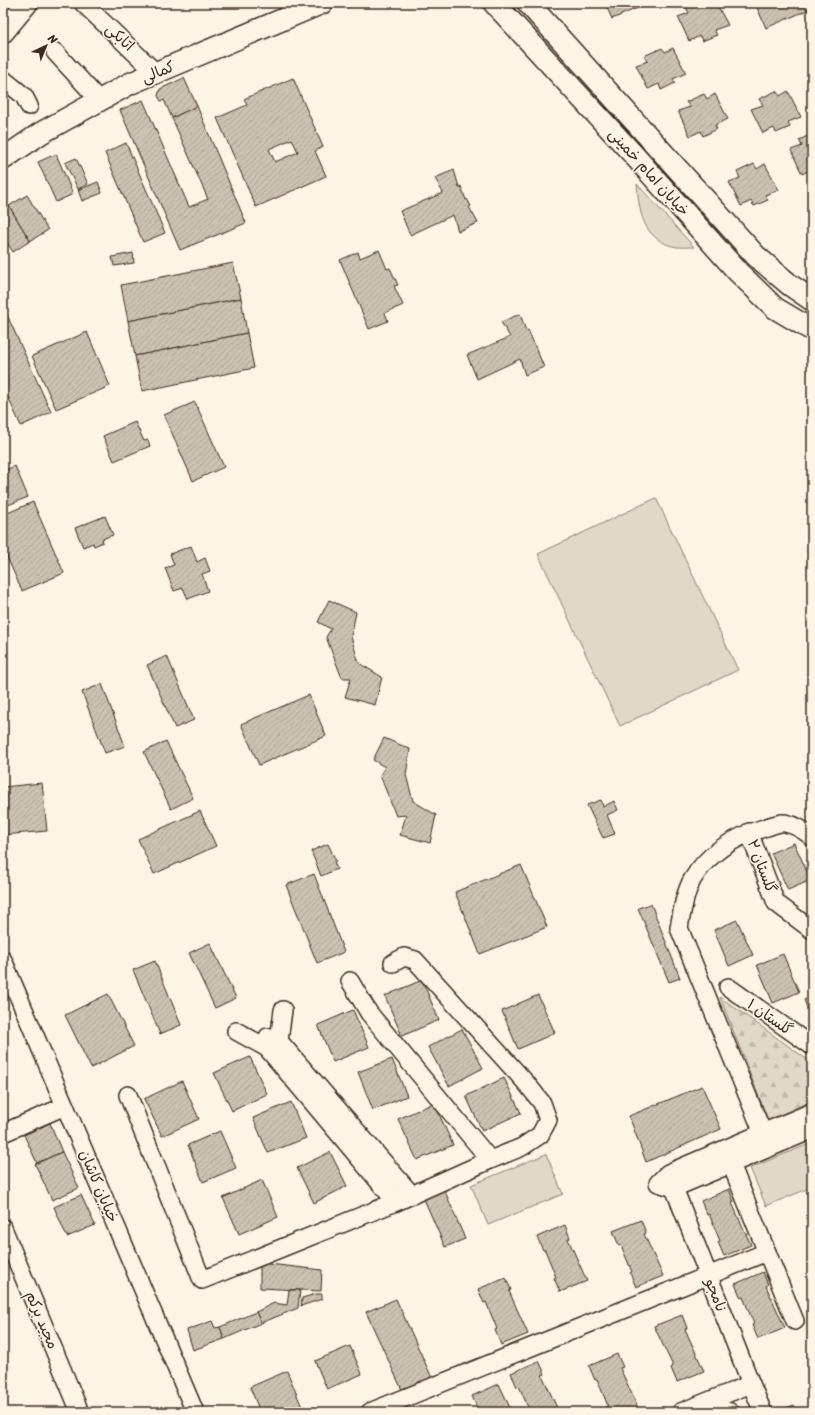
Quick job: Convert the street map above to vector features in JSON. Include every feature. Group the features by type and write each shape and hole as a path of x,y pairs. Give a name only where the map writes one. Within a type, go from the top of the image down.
{"main road":[{"path":"3,32 27,3"},
{"name":"کمالی","path":"3,159 41,133 129,84 322,3"},
{"name":"خیابان امام خمینی","path":"494,3 631,152 738,272 775,308 812,330"},
{"name":"خیابان امام خمینی","path":"528,3 756,256 790,285 812,300"},
{"path":"738,272 749,275 756,272 758,263 756,256"}],"street":[{"name":"اتابکی","path":"83,3 156,73"},
{"path":"55,52 99,100"},
{"path":"3,79 24,96 29,106"},
{"path":"766,1140 679,928 684,901 691,882 702,865 732,840 749,832 783,822 798,826 812,837"},
{"name":"گلستان ۲","path":"749,832 776,903 812,930"},
{"path":"128,1095 202,1280 396,1202 522,1147 540,1135 548,1120 542,1103 414,960 404,957 393,963"},
{"name":"خیابان کاشان","path":"3,960 195,1412"},
{"path":"350,981 369,1013 490,1160"},
{"name":"گلستان ۱","path":"728,987 812,1046"},
{"path":"273,1045 283,1010"},
{"path":"236,1030 273,1045 412,1195"},
{"path":"273,1045 396,1202"},
{"path":"3,1133 65,1106"},
{"path":"812,1112 766,1140 731,1164 674,1188 658,1183 668,1173 766,1140 812,1130"},
{"path":"731,1164 796,1321"},
{"name":"نامجو","path":"674,1188 763,1412"},
{"name":"مجید برکم","path":"3,1228 80,1412"},
{"path":"370,1412 767,1252"},
{"path":"681,1412 751,1384"},
{"path":"703,1404 730,1412"}],"green space":[{"path":"637,184 694,247 672,246 662,242 648,230 641,213"},
{"path":"656,498 738,670 620,726 538,554"},
{"path":"720,997 812,1063 812,1101 768,1120"},
{"path":"812,1143 812,1187 766,1206 750,1168"},
{"path":"546,1154 563,1194 488,1225 471,1185"}],"building":[{"path":"605,3 649,3 612,19"},
{"path":"695,3 716,3 728,25 714,30 717,35 702,41 700,36 689,41 678,17 689,13 686,7"},
{"path":"755,3 812,3 812,8 766,28"},
{"path":"662,48 665,52 673,48 686,73 673,79 675,83 661,90 659,84 648,89 636,65 648,61 644,56"},
{"path":"184,78 197,106 172,118 164,100 161,101 158,96 160,89"},
{"path":"293,78 323,147 315,151 326,176 256,207 217,118 247,105 244,99","holes":["292,139 298,152 275,162 269,149"]},
{"path":"776,91 780,96 788,91 801,117 788,122 790,127 776,133 774,128 763,133 751,109 763,105 759,99"},
{"path":"704,94 707,99 715,94 728,119 715,125 717,129 703,136 701,131 690,136 678,111 690,107 686,102"},
{"path":"143,100 189,207 208,199 172,118 197,106 246,223 180,250 120,110"},
{"path":"812,134 812,169 802,174 791,150 802,146 799,140"},
{"path":"126,143 165,233 143,242 105,153"},
{"path":"56,154 73,194 56,202 38,162"},
{"path":"76,158 88,184 78,189 65,163"},
{"path":"754,164 757,169 765,164 779,190 765,195 768,200 754,206 751,201 741,206 729,182 740,178 737,172"},
{"path":"454,170 459,187 461,186 466,200 467,199 471,206 469,207 478,223 458,231 453,215 410,235 400,211 443,193 435,178"},
{"path":"98,182 102,193 82,201 78,190"},
{"path":"27,195 48,230 30,241 9,206"},
{"path":"9,206 30,241 13,252 3,236 3,210"},
{"path":"379,250 387,269 390,268 398,285 394,286 403,305 385,313 388,321 369,329 340,260 358,252 360,258"},
{"path":"133,253 134,263 114,266 112,257"},
{"path":"233,263 241,298 128,321 121,285"},
{"path":"241,298 247,333 135,356 128,321"},
{"path":"520,314 526,331 528,330 544,367 525,375 520,359 477,379 467,355 510,337 501,322"},
{"path":"7,315 51,412 21,426 3,386 3,317"},
{"path":"87,332 110,386 56,409 32,356"},
{"path":"247,333 254,368 142,391 135,356"},
{"path":"195,402 224,467 193,481 164,415"},
{"path":"135,422 144,441 148,440 150,446 114,461 103,436"},
{"path":"15,466 28,497 3,507 3,471"},
{"path":"33,502 64,573 22,591 3,548 3,515"},
{"path":"105,516 113,535 102,539 103,542 94,546 93,543 83,547 75,528"},
{"path":"191,546 197,562 205,558 210,571 202,574 208,591 188,599 183,588 174,591 165,568 174,565 170,554"},
{"path":"329,600 356,612 351,637 359,663 382,677 375,705 345,697 351,678 342,678 326,637 331,629 318,622"},
{"path":"167,656 194,720 175,728 147,665"},
{"path":"102,684 125,746 105,753 82,692"},
{"path":"309,695 326,736 259,765 241,724"},
{"path":"384,738 410,749 406,775 413,801 436,815 430,843 400,835 406,815 396,816 380,775 385,767 373,760"},
{"path":"166,741 193,798 171,809 144,752"},
{"path":"42,783 47,831 3,835 3,787"},
{"path":"601,800 603,807 614,801 618,810 607,815 615,834 603,838 587,805"},
{"path":"200,811 216,846 154,874 138,839"},
{"path":"794,843 811,880 788,890 771,853"},
{"path":"328,844 336,861 334,862 337,869 321,876 311,851"},
{"path":"521,865 547,927 480,954 455,892"},
{"path":"314,874 344,952 317,963 286,885"},
{"path":"651,904 680,978 669,982 638,908"},
{"path":"737,920 753,955 729,966 714,930"},
{"path":"210,943 236,998 215,1008 189,953"},
{"path":"783,954 799,992 773,1003 757,965"},
{"path":"155,961 181,1025 160,1034 133,970"},
{"path":"422,980 439,1020 402,1036 385,996"},
{"path":"108,994 134,1046 91,1068 65,1015"},
{"path":"538,995 555,1033 518,1049 502,1011"},
{"path":"812,997 812,1019 804,1000"},
{"path":"353,1010 369,1047 333,1062 318,1025"},
{"path":"462,1029 483,1068 449,1086 428,1047"},
{"path":"250,1057 267,1094 232,1111 214,1073"},
{"path":"392,1059 407,1096 373,1110 358,1072"},
{"path":"504,1078 521,1113 482,1131 466,1096"},
{"path":"182,1081 199,1119 162,1136 144,1099"},
{"path":"702,1086 721,1129 646,1162 629,1116"},
{"path":"291,1102 306,1138 268,1153 253,1118"},
{"path":"434,1103 453,1145 417,1160 398,1119"},
{"path":"50,1123 62,1152 37,1163 24,1135"},
{"path":"220,1131 236,1168 203,1182 188,1145"},
{"path":"62,1152 79,1188 52,1200 35,1164"},
{"path":"330,1152 347,1186 314,1203 297,1168"},
{"path":"262,1180 278,1217 239,1234 223,1198"},
{"path":"444,1189 465,1239 445,1247 424,1199"},
{"path":"729,1189 734,1202 732,1203 751,1245 724,1256 718,1242 720,1241 709,1214 707,1215 701,1201"},
{"path":"81,1195 95,1225 67,1237 54,1207"},
{"path":"641,1220 646,1233 644,1234 663,1276 636,1287 630,1273 632,1272 621,1245 619,1246 613,1231"},
{"path":"565,1225 570,1238 568,1239 587,1281 560,1292 554,1278 556,1277 545,1250 543,1250 537,1237"},
{"path":"260,1263 322,1270 321,1291 260,1288"},
{"path":"763,1272 768,1285 766,1286 785,1328 758,1339 752,1325 754,1324 743,1297 741,1298 735,1284"},
{"path":"506,1278 511,1290 509,1291 528,1334 501,1345 495,1330 497,1329 486,1302 484,1303 478,1289"},
{"path":"289,1290 300,1290 298,1308 261,1323 256,1312 274,1303 287,1305"},
{"path":"322,1294 322,1299 301,1306 302,1298"},
{"path":"396,1299 432,1378 403,1392 366,1312"},
{"path":"256,1312 261,1323 224,1339 220,1327"},
{"path":"682,1315 687,1328 685,1329 704,1371 677,1382 671,1368 673,1366 654,1326"},
{"path":"212,1321 215,1328 220,1327 224,1339 193,1350 187,1330"},
{"path":"350,1346 362,1374 327,1389 315,1361"},
{"path":"617,1354 623,1367 620,1368 639,1410 635,1412 608,1412 606,1407 608,1406 597,1379 595,1380 589,1366"},
{"path":"539,1361 545,1374 542,1375 559,1412 530,1412 519,1386 517,1387 511,1373"},
{"path":"287,1371 304,1412 260,1412 250,1387"},
{"path":"499,1384 512,1412 479,1412 472,1396"},
{"path":"794,1405 796,1412 776,1412"}]}
